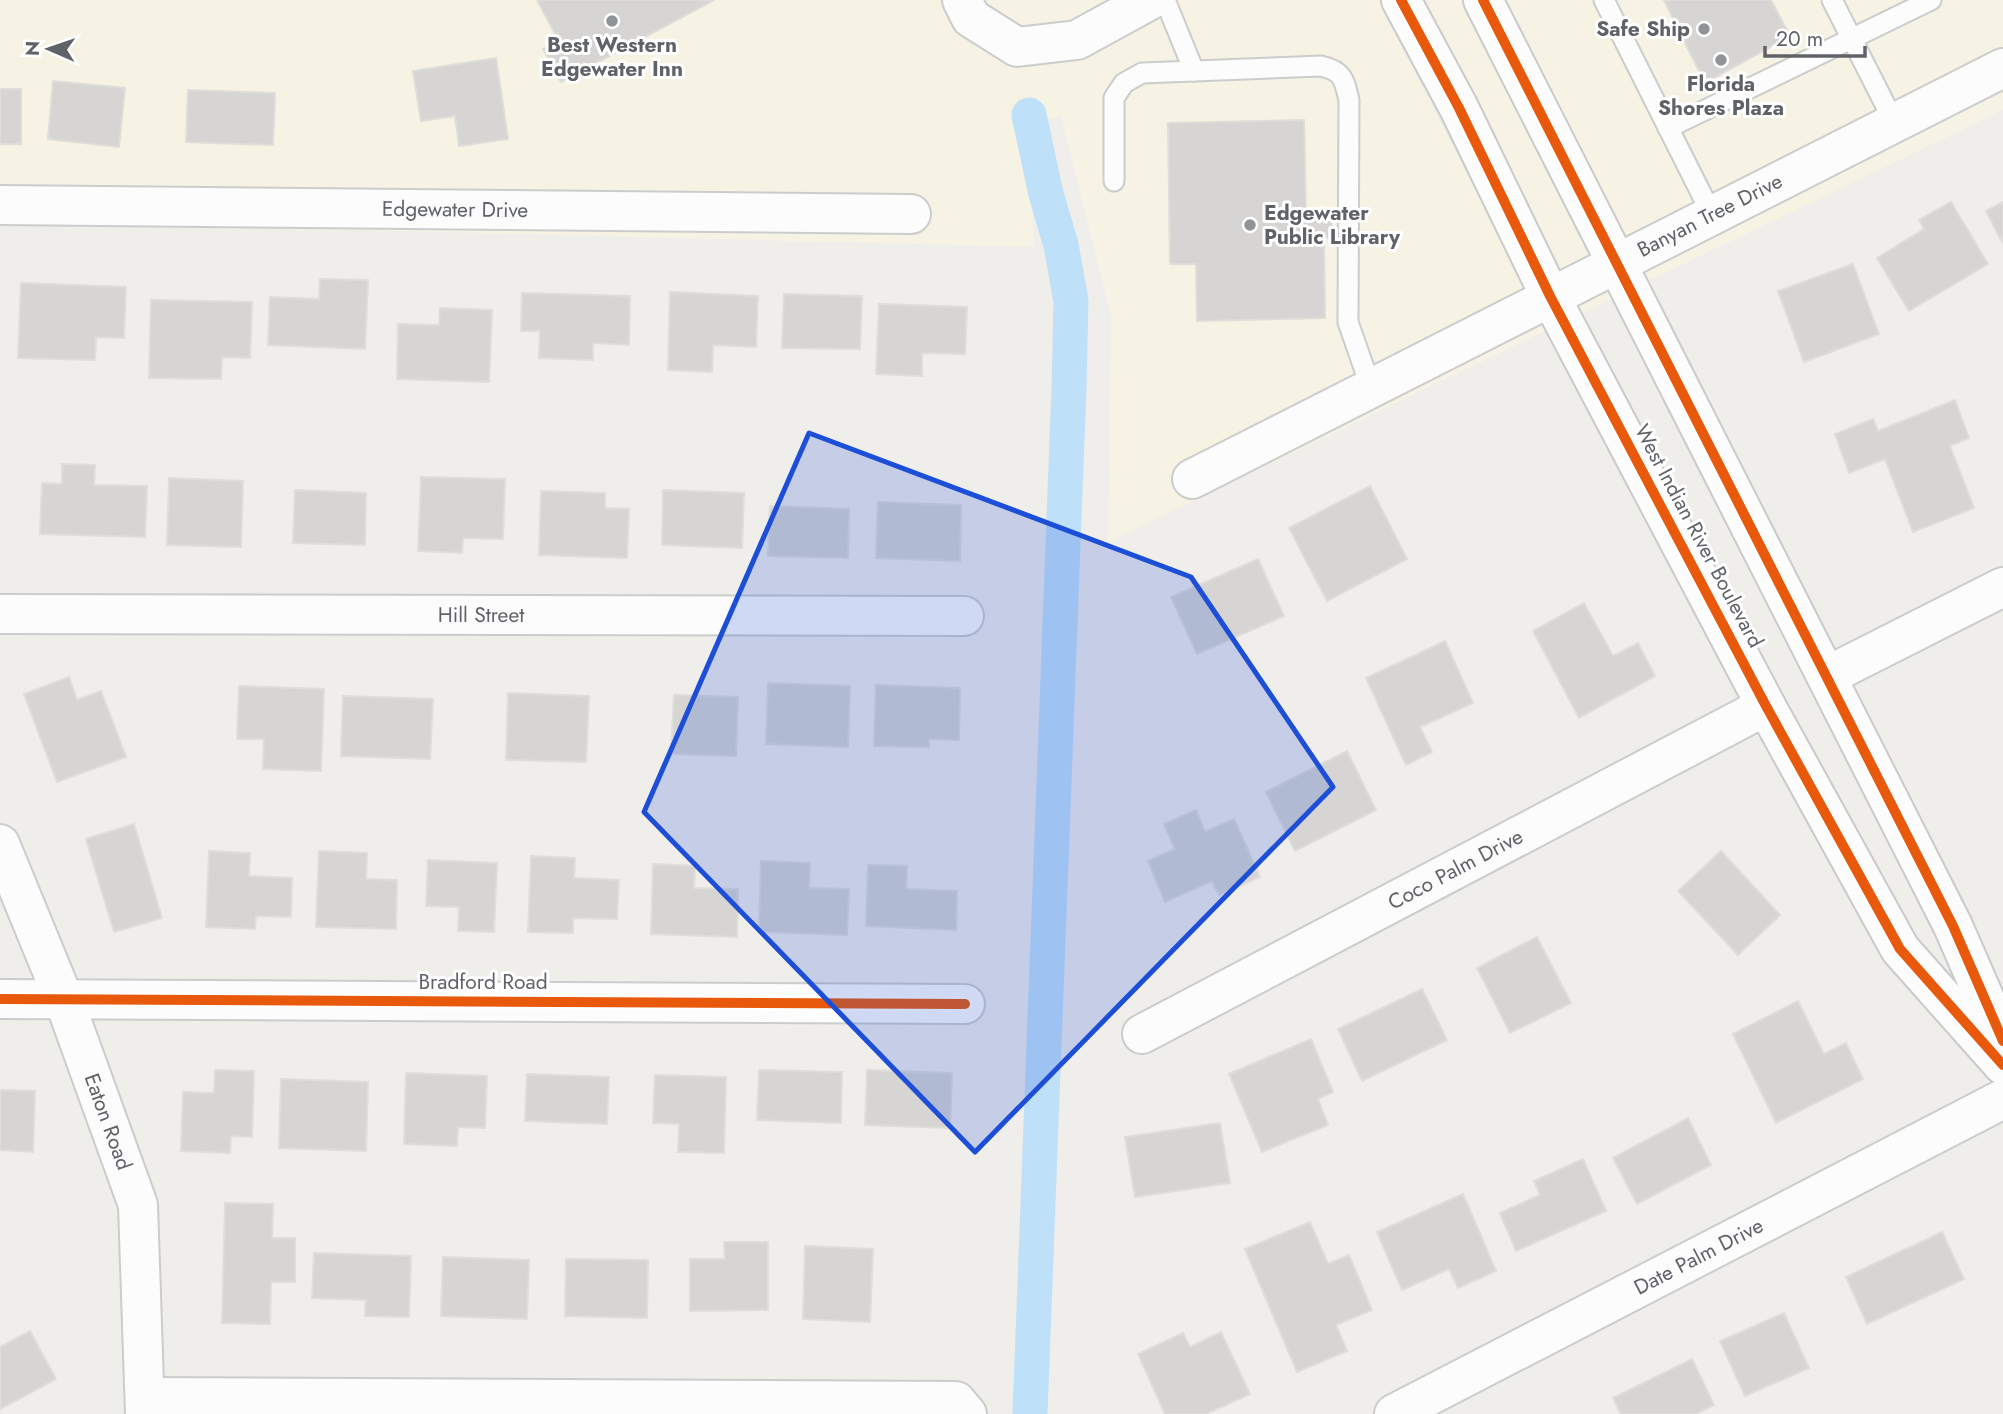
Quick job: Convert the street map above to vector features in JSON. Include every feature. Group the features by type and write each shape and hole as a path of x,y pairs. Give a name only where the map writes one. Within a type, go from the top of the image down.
{"street":[{"path":"962,0 971,18 1017,47 1077,40 1150,1"},
{"name":"West Indian River Boulevard","path":"1401,0 1459,108 1550,296 1766,706 1900,949 2003,1065"},
{"path":"1483,0 1953,926 2003,1041"},
{"name":"Banyan Tree Drive","path":"1192,479 1616,265 1711,213 2003,68"},
{"name":"Edgewater Drive","path":"0,205 911,214"},
{"path":"1827,676 2003,587"},
{"name":"Hill Street","path":"0,614 964,615"},
{"name":"Coco Palm Drive","path":"1142,1034 1766,706"},
{"name":"Eaton Road","path":"0,844 64,1000 138,1205 145,1406"},
{"name":"Bradford Road","path":"0,999 965,1003"},
{"name":"Date Palm Drive","path":"1394,1414 2003,1099"},
{"path":"145,1406 956,1401 967,1414"}],"lane":[{"path":"1604,0 1711,213"},
{"path":"1832,0 1894,122"},
{"path":"1668,128 1931,0"},
{"path":"1150,1 1194,71"},
{"path":"1114,181 1114,98 1124,83 1142,73 1321,66 1335,69 1344,79 1349,100 1348,321 1371,388"}],"highlighted area":[{"path":"809,433 1191,577 1333,787 975,1152 644,812"}],"shaded area":[{"path":"0,0 1378,0 1547,330 1108,542 1111,316 1061,116 1029,123 1034,247 162,225 0,226"},
{"path":"1420,0 1462,0 1612,299 1581,314"},
{"path":"1504,0 2003,0 2003,110 1646,282"}],"building":[{"name":"Best Western Edgewater Inn","path":"537,0 714,0 561,82 543,49 559,41"},
{"name":"Florida Shores Plaza","path":"1664,0 1771,0 1790,36 1705,83"},
{"path":"496,58 508,139 459,146 455,116 421,121 413,71"},
{"path":"53,81 125,88 119,147 48,139"},
{"path":"0,89 21,89 21,144 0,144"},
{"path":"188,90 275,93 273,145 186,142"},
{"name":"Edgewater Public Library","path":"1304,120 1306,212 1331,212 1332,238 1324,238 1325,318 1197,321 1196,264 1170,264 1168,123"},
{"path":"1951,202 1988,264 1909,311 1877,258 1924,229 1919,220"},
{"path":"2003,202 2003,244 1986,211"},
{"path":"1853,264 1879,334 1804,362 1778,291"},
{"path":"320,279 368,280 365,349 268,345 270,297 319,299"},
{"path":"21,283 126,287 124,338 96,337 95,360 18,358"},
{"path":"670,292 758,296 756,347 713,345 712,372 668,370"},
{"path":"522,293 630,296 629,345 593,343 593,360 539,358 540,331 521,331"},
{"path":"784,294 862,296 860,349 782,348"},
{"path":"151,300 252,302 250,358 222,357 221,379 149,378"},
{"path":"879,304 967,307 965,354 922,353 922,376 876,374"},
{"path":"440,308 492,310 489,382 397,379 398,324 439,325"},
{"path":"1955,400 1969,438 1950,446 1974,508 1913,532 1885,459 1849,473 1835,434 1873,419 1878,431"},
{"path":"62,464 95,465 94,485 147,486 145,537 40,534 42,483 62,484"},
{"path":"421,477 505,479 503,539 463,538 462,553 418,551"},
{"path":"169,478 243,481 241,547 167,545"},
{"path":"1370,486 1407,559 1327,601 1289,528"},
{"path":"295,490 366,493 365,545 293,543"},
{"path":"663,490 744,493 742,548 662,545"},
{"path":"541,491 605,493 605,508 629,509 627,558 539,555"},
{"path":"878,502 961,505 960,561 876,558"},
{"path":"770,506 849,509 848,558 768,556"},
{"path":"1258,559 1284,616 1197,654 1171,597"},
{"path":"1584,603 1613,656 1638,643 1655,676 1579,718 1533,631"},
{"path":"1445,641 1473,703 1420,727 1432,752 1406,765 1366,678"},
{"path":"69,677 77,700 101,691 126,757 57,782 24,694"},
{"path":"768,683 850,686 848,747 766,744"},
{"path":"876,685 960,688 959,740 929,739 929,747 874,746"},
{"path":"239,686 324,689 321,771 263,769 264,739 237,739"},
{"path":"508,693 589,696 586,762 506,760"},
{"path":"674,695 738,697 736,756 671,754"},
{"path":"343,696 433,699 430,759 341,756"},
{"path":"1347,751 1376,810 1295,851 1266,792"},
{"path":"1196,810 1205,832 1234,819 1260,877 1219,895 1212,881 1165,902 1148,861 1175,849 1164,824"},
{"path":"134,824 162,918 114,932 86,839"},
{"path":"209,851 250,853 249,876 292,878 291,917 256,916 255,929 206,927"},
{"path":"319,851 367,853 366,879 397,880 396,929 316,927"},
{"path":"1721,851 1780,915 1738,955 1678,891"},
{"path":"531,856 575,858 574,878 619,880 617,919 573,918 573,933 528,932"},
{"path":"428,860 497,863 494,932 458,931 459,907 426,906"},
{"path":"761,861 810,863 809,888 849,889 847,935 759,932"},
{"path":"653,864 695,866 694,888 738,889 737,937 651,934"},
{"path":"868,865 907,866 906,889 957,891 956,930 866,926"},
{"path":"1537,937 1571,1003 1510,1033 1477,968"},
{"path":"1422,989 1447,1040 1362,1081 1338,1029"},
{"path":"1798,1001 1824,1054 1846,1043 1863,1079 1776,1123 1733,1034"},
{"path":"1311,1039 1333,1092 1318,1099 1328,1125 1262,1152 1229,1074"},
{"path":"215,1070 254,1071 252,1137 231,1136 230,1153 181,1151 183,1092 214,1093"},
{"path":"759,1070 842,1072 841,1123 757,1120"},
{"path":"867,1070 952,1073 950,1128 865,1125"},
{"path":"406,1073 487,1076 485,1128 458,1127 457,1146 404,1144"},
{"path":"527,1074 609,1077 607,1124 525,1121"},
{"path":"655,1075 726,1077 724,1153 678,1152 679,1124 653,1123"},
{"path":"281,1079 368,1082 366,1151 279,1148"},
{"path":"0,1090 35,1091 33,1152 0,1150"},
{"path":"1688,1118 1711,1165 1637,1204 1613,1158"},
{"path":"1220,1123 1230,1183 1135,1197 1125,1137"},
{"path":"1583,1159 1606,1211 1516,1251 1500,1213 1540,1195 1534,1181"},
{"path":"1463,1194 1496,1271 1458,1288 1449,1269 1402,1290 1377,1232"},
{"path":"225,1203 273,1204 272,1238 295,1238 295,1282 271,1282 270,1324 222,1323"},
{"path":"1310,1222 1328,1264 1349,1255 1372,1310 1336,1325 1347,1351 1297,1372 1245,1249"},
{"path":"1942,1232 1964,1279 1867,1324 1846,1277"},
{"path":"724,1242 768,1242 768,1310 690,1311 690,1259 725,1259"},
{"path":"805,1246 873,1249 870,1322 803,1319"},
{"path":"314,1253 411,1256 409,1317 365,1316 366,1300 312,1298"},
{"path":"443,1257 529,1260 527,1319 441,1316"},
{"path":"566,1259 648,1260 647,1318 565,1316"},
{"path":"1784,1313 1809,1368 1745,1396 1720,1341"},
{"path":"30,1331 56,1379 0,1409 0,1347"},
{"path":"1221,1332 1250,1394 1206,1414 1165,1414 1138,1354 1183,1333 1190,1347"},
{"path":"1692,1359 1714,1405 1696,1414 1621,1414 1613,1398"}],"waterway":[{"path":"1029,115 1046,194 1061,245 1071,301 1030,1414"}],"cycle path":[{"path":"1401,0 1459,108 1550,296 1766,706 1900,949 2003,1065"},
{"path":"1483,0 1953,926 2003,1041"},
{"path":"0,999 965,1004"}],"place":[{"name":"Best Western Edgewater Inn","path":"612,21"},
{"name":"Safe Ship","path":"1704,29"},
{"name":"Florida Shores Plaza","path":"1721,60"},
{"name":"Edgewater Public Library","path":"1250,225"}]}
